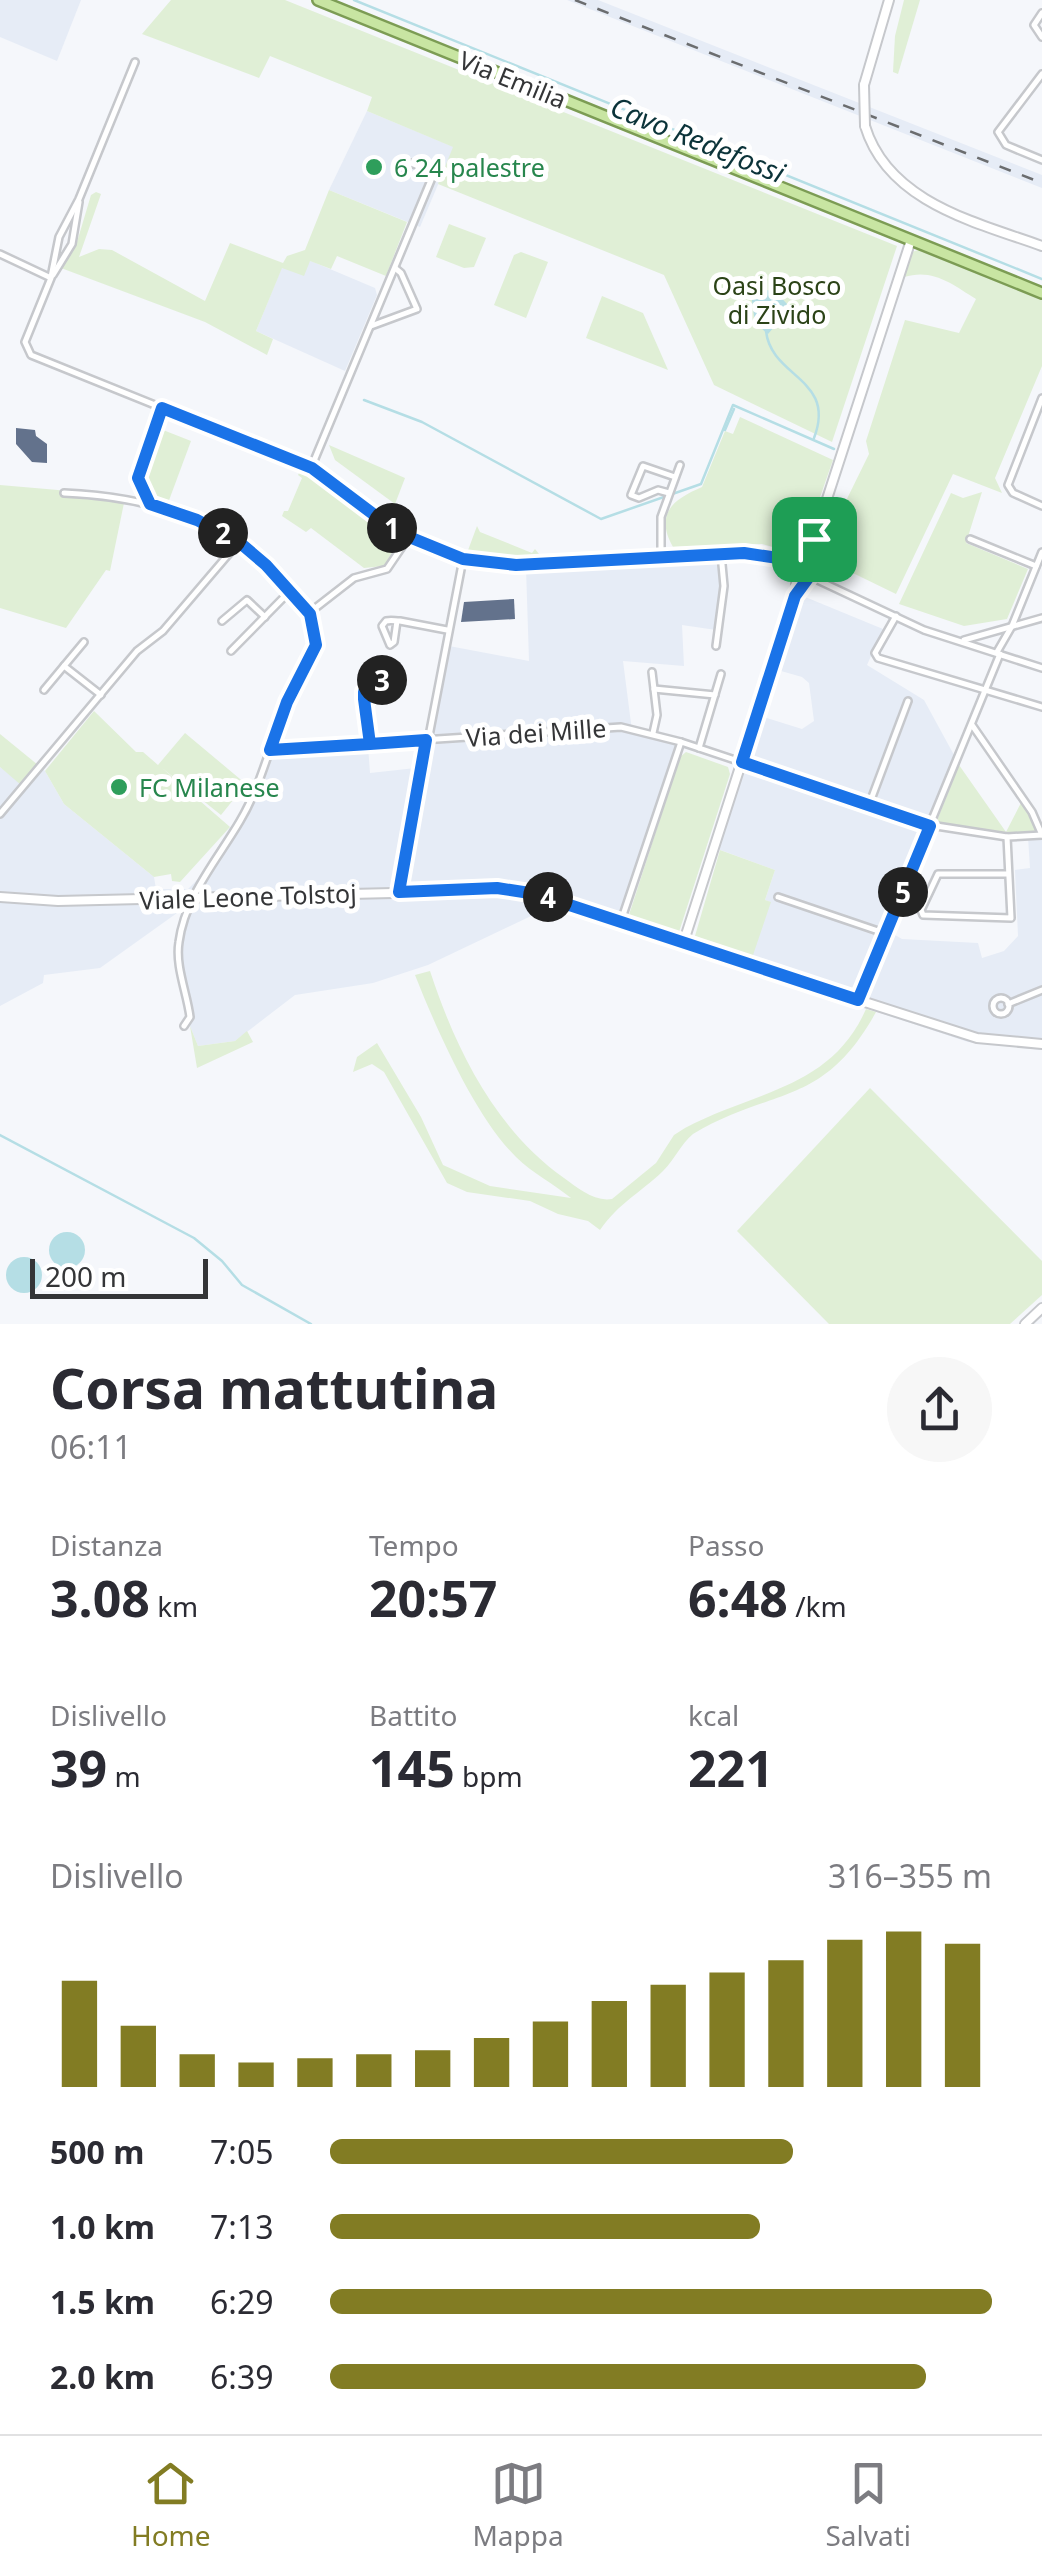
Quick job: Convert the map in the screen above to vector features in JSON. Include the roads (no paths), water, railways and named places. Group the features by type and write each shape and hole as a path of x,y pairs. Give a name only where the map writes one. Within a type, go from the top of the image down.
{"main road":[{"name":"Via Emilia","path":"318,0 1042,292"}],"street":[{"path":"889,0 864,86 864,126 880,162 909,191 1042,246"},
{"path":"1042,13 1034,25 1042,37"},
{"path":"136,62 79,199 58,238 50,278 25,342 28,352 312,468 408,538 463,559 516,565 722,554 779,558 924,630 1042,668"},
{"path":"1042,74 998,132 1006,145 1042,160"},
{"path":"312,468 434,174 410,164 405,166"},
{"path":"50,278 72,244 79,199"},
{"path":"683,944 911,240"},
{"path":"0,254 50,278"},
{"path":"371,326 417,309 395,268"},
{"path":"1042,398 1008,487 1015,495 1042,506"},
{"path":"150,504 140,489 139,474 162,408"},
{"path":"661,557 660,524 680,465"},
{"path":"669,493 658,490 639,498 632,495 643,466 675,477"},
{"path":"64,493 150,504 197,520 239,542 309,613 316,645 287,702 244,813 192,898 178,943 190,1017 184,1026"},
{"path":"309,613 354,578 387,569 408,538"},
{"path":"970,539 1036,566"},
{"path":"0,814 142,646 162,630 239,542"},
{"path":"1000,644 1012,626 1042,552"},
{"path":"716,646 724,584 722,554"},
{"path":"399,892 463,559"},
{"path":"231,652 290,592"},
{"path":"222,620 247,600 265,617"},
{"path":"896,616 874,653 878,658 1042,707"},
{"path":"961,640 1042,618"},
{"path":"398,621 390,645 383,622 398,621 447,630"},
{"path":"858,1000 986,690 1001,629"},
{"path":"44,690 84,642"},
{"path":"64,666 101,695"},
{"path":"652,672 658,715 653,734"},
{"path":"699,748 721,674"},
{"path":"364,699 384,692 384,680 371,682 365,689 364,699 370,744"},
{"path":"654,689 715,695"},
{"path":"869,805 908,701"},
{"path":"972,725 1032,812 1042,835"},
{"name":"Via dei Mille","path":"270,750 602,726 681,742 930,826 1007,837 1042,835"},
{"path":"620,924 681,742"},
{"path":"1007,837 1011,918 923,915 921,910 938,874 1008,874"},
{"name":"Viale Leone Tolstoj","path":"0,897 44,901 503,889 554,900 978,1038 1042,1044"},
{"path":"778,897 885,934"},
{"path":"1008,1004 1042,990"},
{"path":"1026,1324 1042,1308"}],"water":[{"path":"757,287 777,293 787,304 783,317 768,334 755,323 751,294"},
{"path":"67,1232 80,1237 85,1250 80,1263 67,1268 54,1263 49,1250 54,1237"},
{"path":"24,1257 37,1262 42,1275 37,1288 24,1293 11,1288 6,1275 11,1262"}],"waterway":[{"name":"Cavo Redefossi","path":"354,0 1042,279"},
{"path":"766,331 770,347 817,403 819,418 814,438"},
{"path":"364,400 422,422 601,519 701,484 733,405 834,449"},
{"path":"725,430 734,409"},
{"path":"0,1135 194,1238 222,1261 242,1285 311,1324"}],"railway":[{"path":"575,0 1042,183"}],"place":[{"name":"6 24 palestre","path":"374,167"},
{"name":"FC Milanese","path":"119,787"}],"park label":[{"name":"Oasi Bosco di Zivido","path":"777,300"}]}
